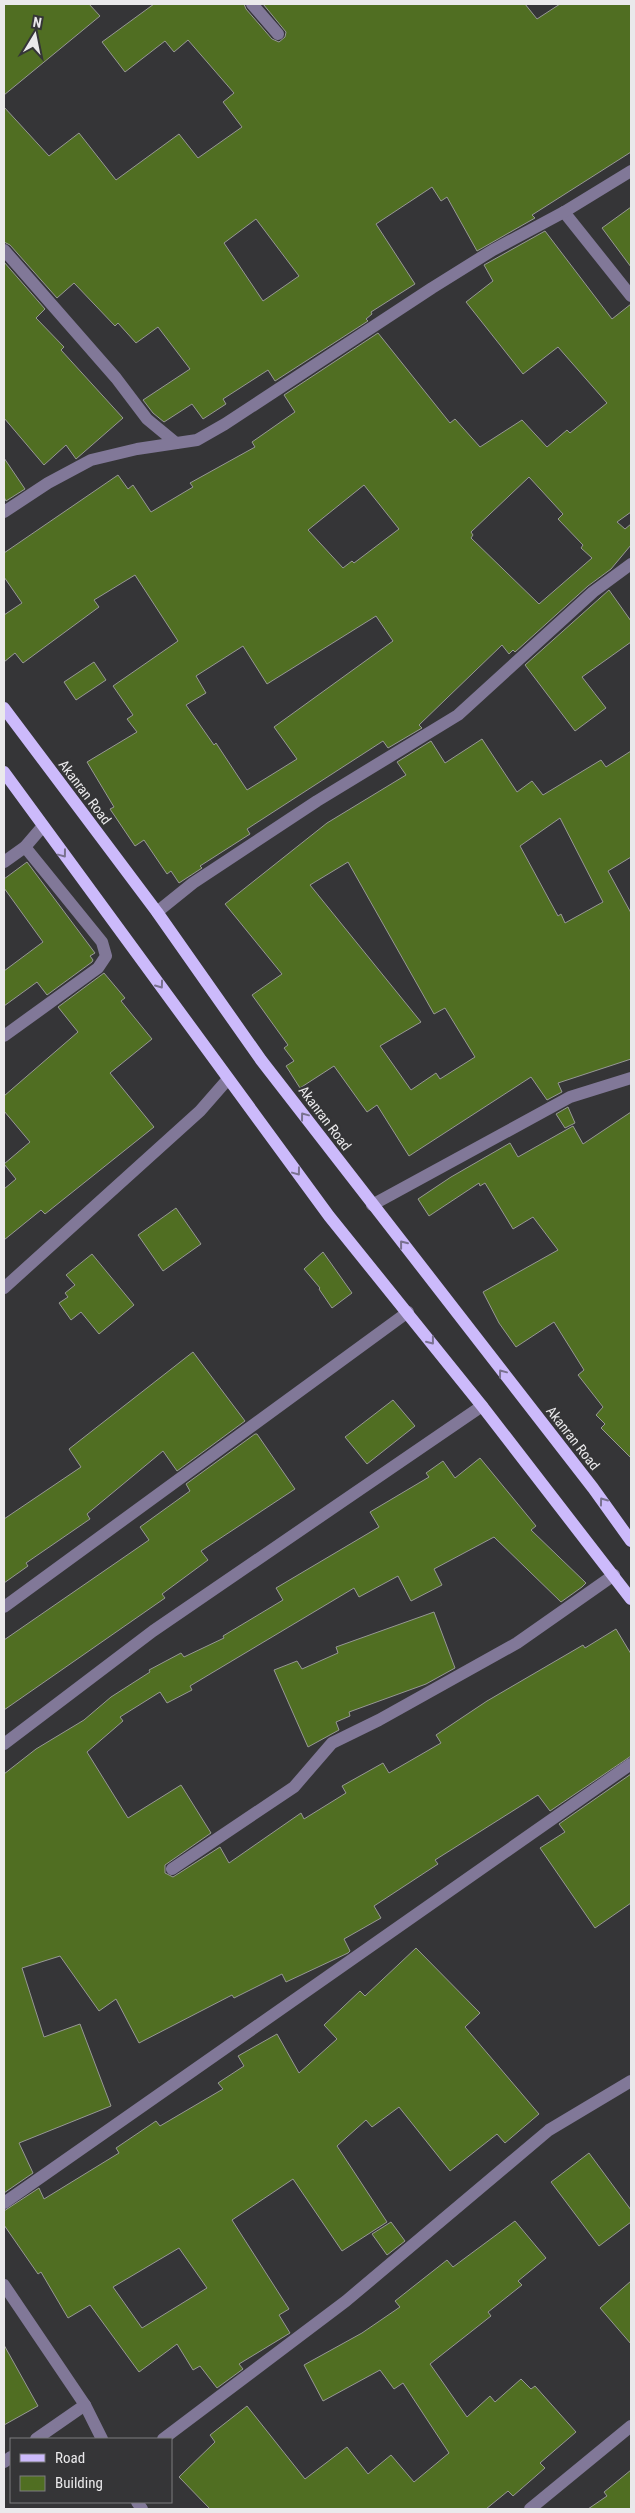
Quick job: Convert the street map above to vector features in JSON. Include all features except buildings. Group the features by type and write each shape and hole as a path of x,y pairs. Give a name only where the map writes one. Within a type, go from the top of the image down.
{"main road":[{"name":"Akanran Road","path":"4,708 157,912 261,1060 372,1206 593,1488 631,1540"},
{"path":"4,772 329,1216 408,1312 631,1599"}],"street":[{"path":"252,4 278,34"},
{"path":"4,512 48,483 91,460 137,448 197,440 225,424 493,250 564,212 631,171"},
{"path":"564,212 631,296"},
{"path":"4,250 116,378 147,419 176,443"},
{"path":"157,912 194,883 317,800 458,715 593,592 631,564"},
{"path":"4,862 25,847 42,826"},
{"path":"4,1036 98,968 106,956 102,942 25,847"},
{"path":"372,1206 570,1097 631,1078"},
{"path":"4,1288 200,1111 228,1080"},
{"path":"4,1607 408,1312"},
{"path":"4,1744 153,1631 482,1406"},
{"path":"172,1869 294,1787 332,1743 379,1720 517,1643 614,1575"},
{"path":"4,2204 631,1764"},
{"path":"164,2438 346,2301 549,2130 631,2081"},
{"path":"4,2285 85,2405 102,2438"},
{"path":"37,2438 85,2405"},
{"path":"530,2509 631,2426"}]}
